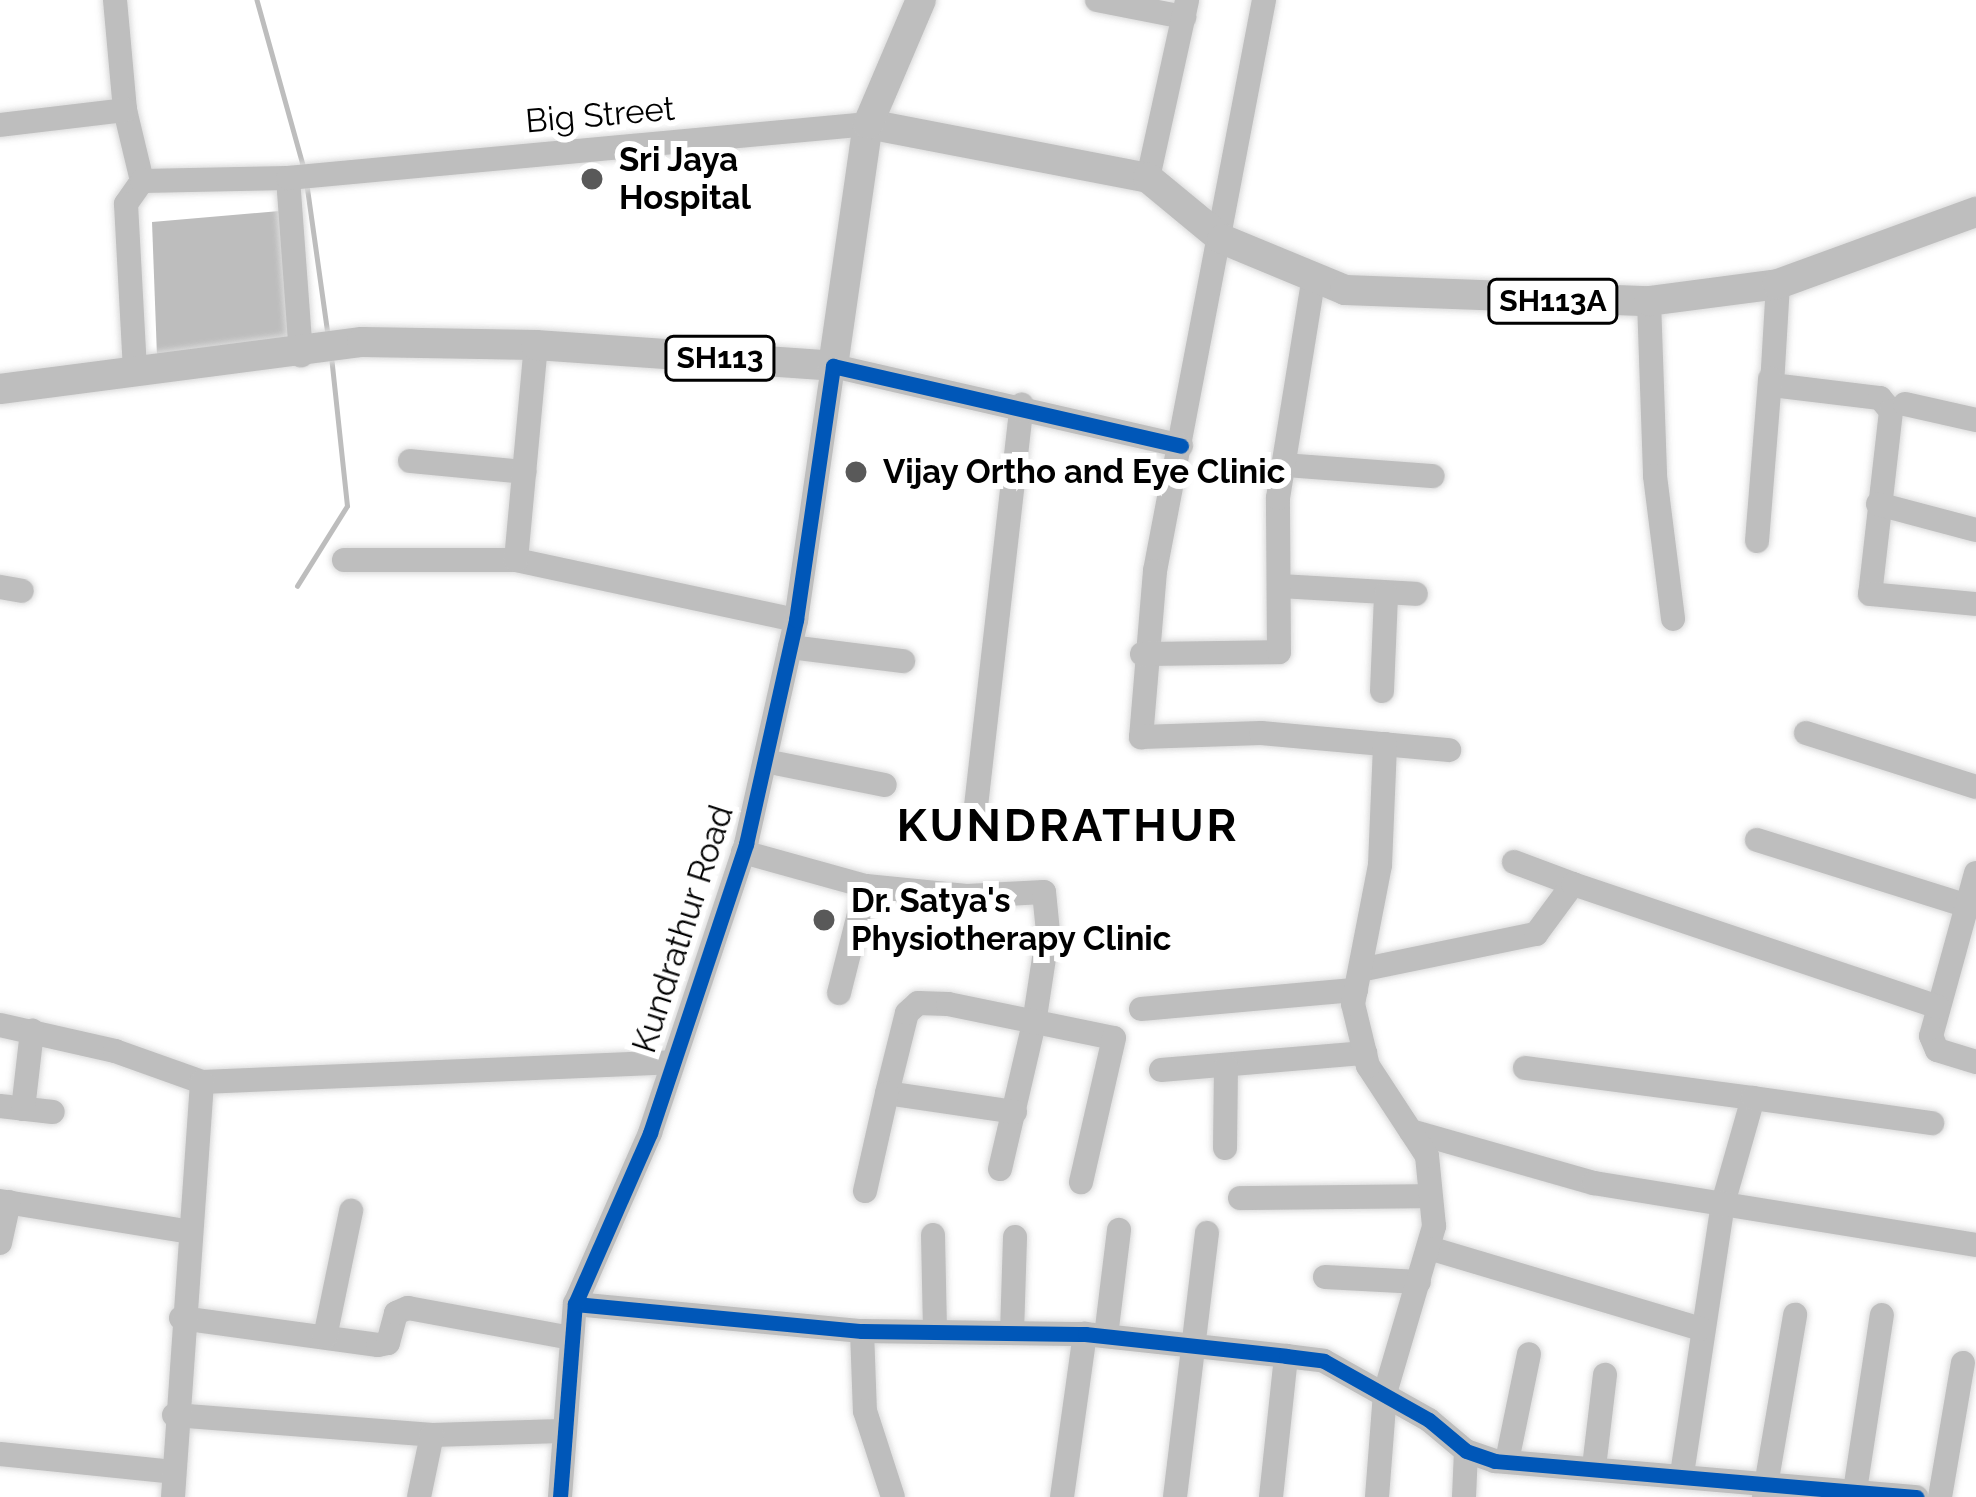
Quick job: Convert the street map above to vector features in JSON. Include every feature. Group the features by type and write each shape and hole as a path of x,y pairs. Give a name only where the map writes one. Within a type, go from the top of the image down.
{"main road":[{"path":"833,366 868,124 921,0"},
{"name":"SH113A","path":"868,124 1148,178 1222,239 1313,281 1345,290 1649,301 1778,284 1976,212"},
{"name":"SH113","path":"0,389 135,369 301,356 362,343 536,345 833,366"}],"street":[{"path":"115,0 125,110 142,181 125,204 135,369"},
{"path":"1097,0 1186,8 1148,178"},
{"path":"1264,0 1142,654 1141,736 1261,733 1449,750"},
{"path":"0,125 125,110"},
{"name":"Big Street","path":"142,181 288,178 868,124"},
{"path":"288,178 301,356"},
{"path":"1142,654 1279,652 1285,465 1313,281"},
{"path":"1757,542 1778,284"},
{"path":"1649,301 1655,476 1673,619"},
{"path":"516,560 536,345"},
{"path":"833,366 1022,405 1181,446"},
{"name":"Kundrathur Road","path":"560,1497 561,1431 575,1304 632,1181 743,852 796,620 833,366"},
{"path":"1770,379 1779,388 1887,402 1870,594 1976,604"},
{"path":"1905,404 1976,420"},
{"path":"975,815 1022,405"},
{"path":"410,461 524,472"},
{"path":"1285,465 1433,476"},
{"path":"1878,503 1976,530"},
{"path":"344,560 516,560 796,620"},
{"path":"1279,586 1415,594"},
{"path":"1382,692 1386,594"},
{"path":"790,647 903,661"},
{"path":"1806,733 1976,787"},
{"path":"1377,1497 1385,1393 1429,1248 1430,1196 1427,1156 1365,1053 1358,980 1380,865 1385,744"},
{"path":"764,761 885,784"},
{"path":"1757,840 1965,904"},
{"path":"743,852 866,886 967,896 1044,892 1048,932 1034,1023 1000,1169"},
{"path":"1514,862 1938,1007"},
{"path":"1976,873 1931,1036 1937,1050 1976,1062"},
{"path":"1141,1009 1358,980 1536,934 1573,884"},
{"path":"839,993 866,886"},
{"path":"865,1191 907,1013 918,1003 1114,1038 1081,1182"},
{"path":"0,1025 202,1082 672,1062"},
{"path":"32,1031 12,1107 53,1112"},
{"path":"1161,1070 1365,1053"},
{"path":"1225,1148 1226,1066"},
{"path":"1525,1068 1932,1123"},
{"path":"0,1454 173,1485 186,1231 202,1082"},
{"path":"887,1093 1015,1112"},
{"path":"1682,1474 1700,1329 1723,1203 1753,1097"},
{"path":"1411,1131 1594,1184 1976,1245"},
{"path":"1240,1198 1430,1196"},
{"path":"0,1243 4,1202 186,1231"},
{"path":"325,1337 351,1210"},
{"path":"1062,1497 1119,1230"},
{"path":"1175,1497 1207,1232"},
{"path":"933,1235 935,1332"},
{"path":"1012,1334 1015,1237"},
{"path":"1429,1248 1700,1329"},
{"path":"1325,1277 1419,1282"},
{"path":"575,1304 862,1331 1096,1335 1324,1361 1385,1393 1466,1451 1507,1462 1682,1474 1765,1492 1916,1497"},
{"path":"181,1318 388,1343 390,1320 408,1308 571,1338"},
{"path":"1854,1495 1882,1315"},
{"path":"1765,1492 1795,1316"},
{"path":"862,1331 866,1411 893,1497"},
{"path":"1507,1462 1529,1354"},
{"path":"1271,1497 1286,1356"},
{"path":"1940,1497 1963,1363"},
{"path":"1594,1467 1605,1375"},
{"path":"174,1415 432,1435 561,1431"},
{"path":"419,1497 432,1435"},
{"path":"1464,1497 1466,1451"}],"shaded area":[{"path":"291,210 296,346 157,356 152,222"}],"waterway":[{"path":"257,0 304,168"},
{"path":"307,185 328,334"},
{"path":"297,586 347,506 331,357"}],"cycle path":[{"path":"560,1497 575,1304 650,1133 746,844 796,620 833,366 1181,446"},
{"path":"575,1304 862,1331 1085,1334 1324,1361 1429,1420 1466,1451 1495,1461 1916,1497"}],"place":[{"name":"Sri Jaya Hospital","path":"592,179"},
{"name":"Vijay Ortho and Eye Clinic","path":"856,472"},
{"name":"Dr. Satya's Physiotherapy Clinic","path":"824,920"}],"district":[{"name":"KUNDRATHUR","path":"1068,826"}]}
